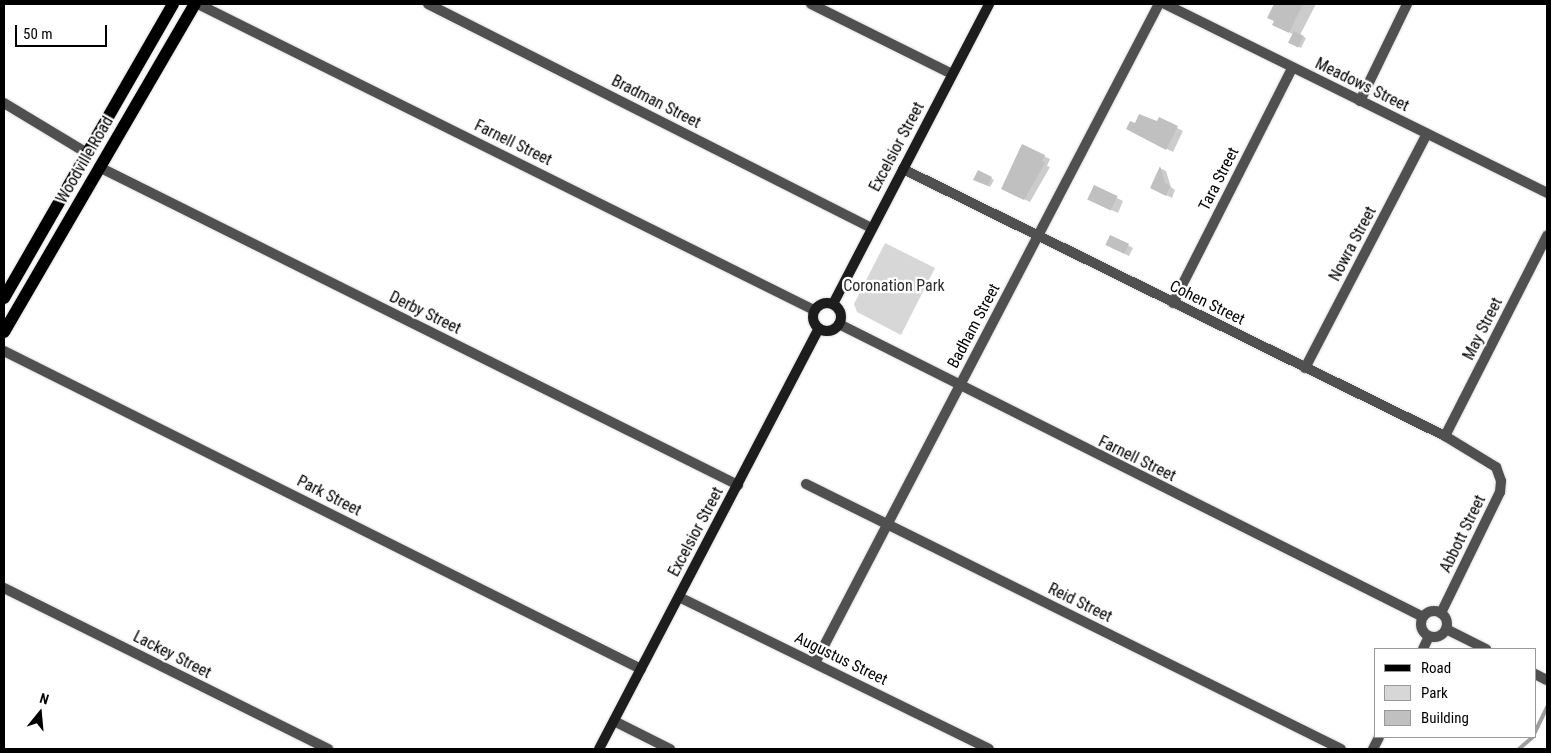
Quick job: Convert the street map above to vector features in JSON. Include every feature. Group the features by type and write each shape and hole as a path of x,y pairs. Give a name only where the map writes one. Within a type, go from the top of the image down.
{"main road":[{"name":"Woodville Road","path":"4,298 173,4"},
{"name":"Woodville Road","path":"4,332 196,4"}],"street":[{"name":"Farnell Street","path":"196,4 814,310"},
{"name":"Bradman Street","path":"428,4 872,228"},
{"path":"811,4 952,74"},
{"name":"Excelsior Street","path":"833,304 989,4"},
{"name":"Badham Street","path":"815,663 1159,4"},
{"name":"Meadows Street","path":"1165,4 1547,193"},
{"path":"1360,101 1407,4"},
{"name":"Tara Street","path":"1173,303 1292,68"},
{"path":"4,103 87,153"},
{"name":"Nowra Street","path":"1305,368 1428,134"},
{"name":"Derby Street","path":"99,167 738,485"},
{"name":"Cohen Street","path":"903,169 1038,238 1445,436 1496,467"},
{"name":"May Street","path":"1445,436 1543,253 1547,236"},
{"path":"820,304 833,304 841,315 839,324 832,330 819,329 813,323 814,310 820,304"},
{"name":"Farnell Street","path":"839,324 959,387 1423,617"},
{"name":"Excelsior Street","path":"599,749 819,329"},
{"name":"Park Street","path":"4,351 641,669"},
{"name":"Abbott Street","path":"1441,613 1500,492 1502,481 1496,467"},
{"name":"Reid Street","path":"806,484 1341,749"},
{"name":"Lackey Street","path":"4,588 328,749"},
{"name":"Augustus Street","path":"679,597 989,749"},
{"path":"1429,612 1441,613 1446,618 1446,629 1441,635 1429,636 1423,630 1423,617 1429,612"},
{"path":"1446,629 1484,648"},
{"path":"1423,648 1429,636"},
{"path":"614,721 670,749"}],"green space":[{"name":"Coronation Park","path":"885,243 935,268 901,335 857,312 854,304"}],"building":[{"path":"1274,4 1303,4 1289,33 1272,25 1274,21 1267,18"},
{"path":"1294,31 1304,36 1298,48 1288,43"},
{"path":"1139,114 1157,121 1159,117 1178,126 1166,150 1126,129 1130,121 1135,123"},
{"path":"1022,144 1045,155 1042,161 1045,163 1024,200 1001,189"},
{"path":"1160,166 1165,183 1170,186 1166,196 1150,188"},
{"path":"978,170 992,177 988,186 973,180"},
{"path":"1094,185 1118,196 1111,210 1087,200"},
{"path":"1110,235 1129,244 1124,254 1105,245"}],"waterway":[{"path":"1536,730 1547,707"},
{"path":"1519,749 1532,738"}]}
